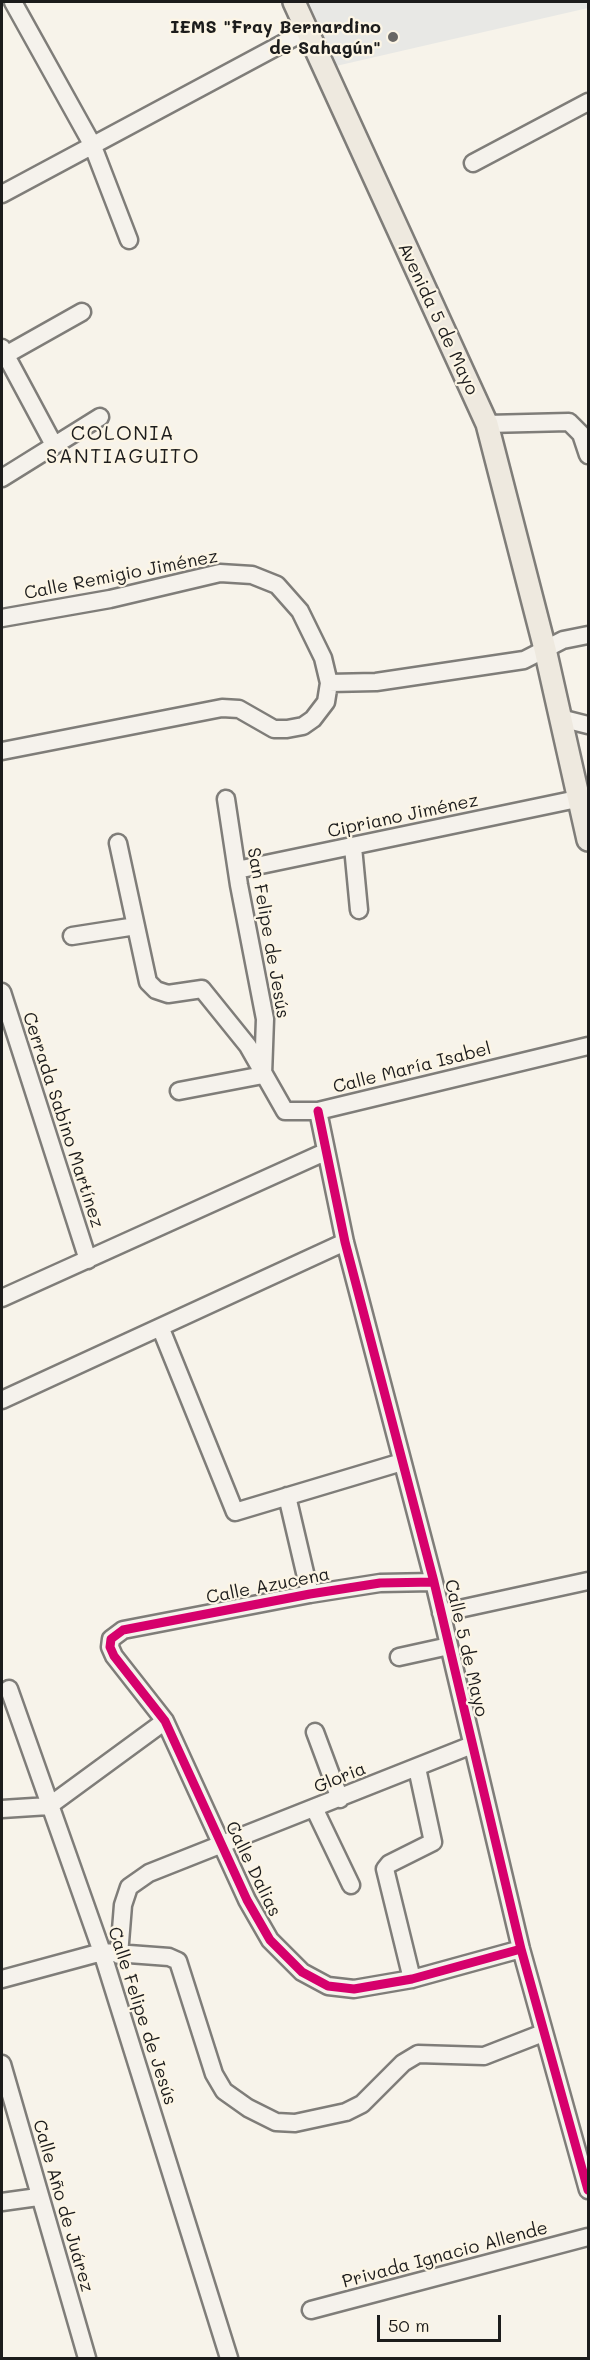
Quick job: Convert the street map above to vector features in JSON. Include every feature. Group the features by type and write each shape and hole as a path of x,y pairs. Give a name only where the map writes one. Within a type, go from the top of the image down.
{"main road":[{"name":"Avenida 5 de Mayo","path":"294,2 487,424 545,649 588,840"}],"street":[{"path":"13,2 92,144 129,240"},
{"path":"2,194 306,31"},
{"path":"474,163 588,102"},
{"path":"54,445 3,353 82,312"},
{"path":"2,478 100,417"},
{"path":"487,424 569,422 581,434 588,455"},
{"name":"Calle Remigio Jiménez","path":"2,618 111,599 220,573 252,575 277,585 300,611 323,658 329,682"},
{"path":"2,751 222,708 239,709 274,729 288,729 303,726 313,719 326,702 329,682 376,682 524,660 563,640 588,635"},
{"path":"560,718 588,725"},
{"name":"San Felipe de Jesús","path":"226,798 265,1019 263,1075"},
{"name":"Cipriano Jiménez","path":"237,870 577,799"},
{"path":"118,843 148,982 156,990 168,994 202,989 248,1046 263,1075 179,1091"},
{"path":"353,847 359,910"},
{"path":"72,936 136,926"},
{"name":"Cerrada Sabino Martínez","path":"2,992 88,1260"},
{"name":"Calle María Isabel","path":"263,1075 285,1111 318,1111 588,1046"},
{"name":"Calle 5 de Mayo","path":"318,1111 345,1242 434,1582 521,1949 588,2190"},
{"path":"2,1298 325,1152"},
{"path":"2,1401 345,1242"},
{"path":"161,1329 235,1512 402,1461"},
{"path":"287,1496 310,1594"},
{"path":"441,1613 588,1581"},
{"name":"Calle Azucena","path":"111,1639 123,1630 310,1594 380,1583 434,1582"},
{"name":"Calle Dalias","path":"111,1639 110,1647 114,1656 165,1721 247,1900 270,1941 302,1972 328,1986 354,1989 412,1979 521,1949"},
{"path":"399,1657 449,1646"},
{"name":"Calle Felipe de Jesús","path":"9,1689 102,1952 229,2358"},
{"path":"2,1809 49,1806 165,1721"},
{"path":"315,1732 340,1798"},
{"name":"Gloria","path":"119,1954 123,1905 129,1887 149,1873 315,1810 472,1745"},
{"path":"412,1979 386,1869 389,1864 433,1842 417,1768"},
{"path":"315,1810 351,1885"},
{"path":"2,1979 102,1952 169,1957 178,1961 214,2074 224,2091 248,2108 276,2122 295,2124 346,2112 362,2104 403,2063 418,2054 484,2056 543,2033"},
{"name":"Calle Año de Juárez","path":"2,2064 38,2197 87,2358"},
{"path":"2,2202 38,2197"},
{"name":"Privada Ignacio Allende","path":"312,2310 588,2237"}],"shaded area":[{"name":"IEMS \"Fray Bernardino de Sahagún\"","path":"307,2 588,2 588,8 336,66"}],"cycle path":[{"path":"318,1111 345,1242 434,1582 521,1949 588,2190"},
{"path":"434,1582 380,1583 123,1630 111,1639 110,1647 114,1656 165,1721 247,1900 270,1940 302,1972 328,1986 354,1989 412,1979 521,1949"}],"place":[{"name":"IEMS \"Fray Bernardino de Sahagún\"","path":"393,37"}],"district":[{"name":"COLONIA SANTIAGUITO","path":"123,446"}]}
